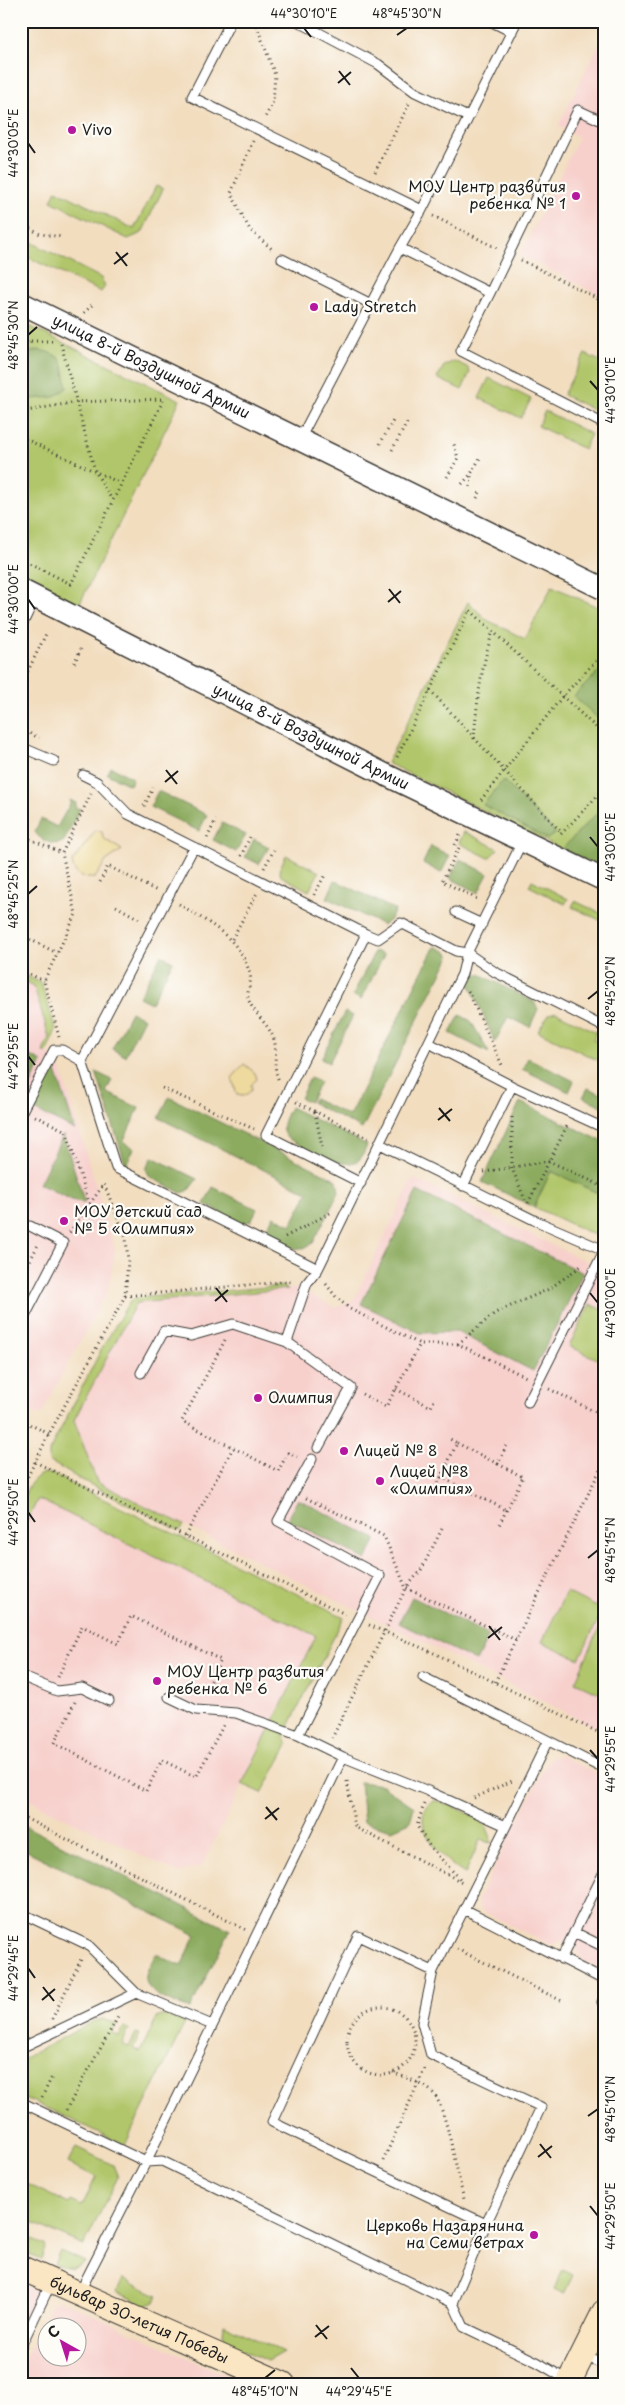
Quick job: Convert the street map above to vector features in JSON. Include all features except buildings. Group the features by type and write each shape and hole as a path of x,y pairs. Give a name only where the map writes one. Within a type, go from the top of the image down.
{"main road":[{"name":"бульвар 30-летия Победы","path":"21,2268 283,2384"},
{"path":"569,2382 604,2312"}],"street":[{"name":"улица 8-й Воздушной Армии","path":"21,303 604,589"},
{"name":"улица 8-й Воздушной Армии","path":"28,594 342,754 471,814 604,880"}],"lane":[{"path":"231,21 192,96 422,210"},
{"path":"297,21 378,64 415,92 468,117"},
{"path":"490,21 512,32"},
{"path":"300,440 369,303 422,210 517,21"},
{"path":"604,122 578,110 461,352 604,424"},
{"path":"400,248 490,293"},
{"path":"282,259 369,303"},
{"path":"21,627 28,594"},
{"path":"21,747 54,761"},
{"path":"83,774 97,782 128,814 366,934 378,939 401,923 456,950 467,953 495,972 604,1026"},
{"path":"287,1342 307,1283 318,1270 361,1183 462,974 467,953 523,840"},
{"path":"82,1061 194,847"},
{"path":"456,912 482,924"},
{"path":"361,1183 266,1135 366,934"},
{"path":"429,1043 512,1086 604,1128"},
{"path":"22,1111 54,1050 62,1050 82,1061 116,1168 318,1270"},
{"path":"463,1186 512,1086"},
{"path":"380,1144 522,1215 604,1251 528,1402"},
{"path":"21,1324 63,1243 30,1226"},
{"path":"141,1373 164,1331 191,1336 233,1324 287,1342 350,1388 318,1448"},
{"path":"298,1736 380,1576 278,1521 311,1461"},
{"path":"21,1676 57,1691 82,1688 109,1701"},
{"path":"423,1677 604,1770"},
{"path":"168,1697 196,1710 236,1713 298,1736 506,1826"},
{"path":"453,2303 486,2224 541,2107 432,2055 422,2024 433,1971 466,1910 547,1742"},
{"path":"79,2293 146,2162 343,1757"},
{"path":"561,1960 604,1872"},
{"path":"466,1910 561,1960 604,1980"},
{"path":"21,1913 88,1945 133,1995 212,2026"},
{"path":"574,1932 604,1947"},
{"path":"433,1971 358,1936 272,2122 486,2224"},
{"path":"21,2048 42,2040 133,1995"},
{"path":"21,2102 146,2162 162,2161 453,2303 464,2327 537,2362 569,2382"},
{"path":"21,2346 52,2282"},
{"path":"582,2355 604,2365"}],"path":[{"path":"255,21 275,75 273,102 231,193 250,230 282,259"},
{"path":"369,184 415,92"},
{"path":"21,224 40,234 63,236"},
{"path":"21,348 32,341"},
{"path":"60,341 95,471 112,500"},
{"path":"21,559 71,584 173,378"},
{"path":"21,412 76,402 164,399"},
{"path":"380,444 394,419"},
{"path":"392,450 408,421"},
{"path":"21,437 120,483"},
{"path":"447,477 458,458 453,441"},
{"path":"462,484 471,474 480,458"},
{"path":"470,487 471,474"},
{"path":"477,498 480,492"},
{"path":"396,757 470,610 604,735"},
{"path":"474,739 477,695 484,657 493,631"},
{"path":"21,685 47,632"},
{"path":"74,663 81,649"},
{"path":"471,814 562,697 604,652"},
{"path":"430,690 562,833"},
{"path":"62,1050 44,981 76,914 62,853 97,782"},
{"path":"144,806 153,788"},
{"path":"207,839 216,820"},
{"path":"21,835 62,853"},
{"path":"240,856 250,838"},
{"path":"459,848 442,881 491,906"},
{"path":"264,868 274,850"},
{"path":"100,882 108,866 168,897 232,939 250,976 248,998 275,1043 273,1068 285,1097 380,1144"},
{"path":"314,895 325,875"},
{"path":"232,939 263,882"},
{"path":"116,906 153,926"},
{"path":"21,935 57,953"},
{"path":"21,970 44,981"},
{"path":"162,1088 266,1135"},
{"path":"22,1111 66,1131 89,1203"},
{"path":"315,1112 326,1165"},
{"path":"522,1215 573,1114"},
{"path":"468,1174 549,1161 604,1187"},
{"path":"21,1490 23,1481 125,1296 128,1261 126,1238 104,1184 63,1243"},
{"path":"269,1245 351,1202"},
{"path":"21,1278 44,1233"},
{"path":"458,1344 494,1313 548,1289 587,1262 594,1247"},
{"path":"125,1296 291,1281 307,1283"},
{"path":"326,1284 336,1297 350,1309 420,1344 458,1344 604,1416"},
{"path":"233,1324 182,1421 278,1471 288,1453 311,1461"},
{"path":"350,1388 386,1407 420,1344"},
{"path":"396,1389 430,1407 435,1398"},
{"path":"21,1420 49,1434"},
{"path":"448,1438 523,1476 498,1527"},
{"path":"432,1496 457,1443"},
{"path":"498,1464 507,1445"},
{"path":"185,1536 233,1448"},
{"path":"35,1462 356,1620 495,1682 604,1735"},
{"path":"495,1682 604,1462"},
{"path":"441,1477 506,1510"},
{"path":"442,1529 421,1570 406,1588 516,1640"},
{"path":"196,1710 221,1660 131,1616 118,1644 82,1626 58,1677 82,1688 54,1743 146,1790 162,1760 196,1777 230,1712"},
{"path":"343,1757 355,1827 475,1890"},
{"path":"459,1805 533,1772"},
{"path":"428,1791 417,1826 430,1847 464,1883"},
{"path":"21,1816 256,1936"},
{"path":"42,2040 88,1945"},
{"path":"448,1945 562,2001"},
{"path":"60,2120 133,1995"},
{"path":"393,2072 405,2063 413,2050 415,2039 412,2028 408,2019 390,2008 369,2009 359,2015 351,2024 347,2035 347,2047 351,2058 359,2067 370,2073 393,2072 418,2083 434,2094 441,2112 470,2216"},
{"path":"378,2171 432,2055"},
{"path":"36,2109 52,2077"}],"shaded area":[{"name":"МОУ Центр развития ребенка № 1","path":"604,34 604,297 520,255 579,137 558,126"},
{"name":"МОУ детский сад № 5 «Олимпия»","path":"21,979 34,986 49,1037 43,1052 56,1058 59,1062 115,1250 108,1290 40,1416 21,1407"},
{"name":"Лицей № 8","path":"413,1178 604,1270 604,1731 97,1482 73,1420 136,1303 297,1288 336,1308 354,1299"},
{"name":"МОУ Центр развития ребенка № 6","path":"38,1499 316,1636 202,1866 178,1873 21,1796 21,1533"},
{"path":"561,1756 604,1777 604,1971 581,1959 575,1948 560,1941 550,1945 482,1911 478,1906 478,1899 547,1762 553,1757"},
{"path":"21,2283 35,2290 37,2297 21,2333"},
{"path":"59,2300 245,2384 21,2384 21,2367 38,2332 38,2368 88,2368 88,2318 45,2318 52,2303"}],"green space":[{"path":"156,186 163,189 142,233 128,239 51,201 56,190 134,229"},
{"path":"31,242 101,278 105,286 101,292 29,258 26,245"},
{"path":"21,322 180,400 77,609 21,581"},
{"path":"38,350 54,354 58,357 63,366 67,388 54,397 21,400 21,355"},
{"path":"585,354 604,363 604,415 563,395"},
{"path":"454,361 467,367 470,372 462,390 437,378 444,366"},
{"path":"489,378 531,399 521,418 479,398"},
{"path":"545,411 591,434 584,449 538,426"},
{"path":"552,586 604,610 604,870 387,763 468,602 487,620 525,639"},
{"path":"604,666 604,724 574,696"},
{"path":"111,767 133,778 130,785 107,774"},
{"path":"503,780 556,833 547,839 483,805"},
{"path":"158,791 207,815 199,831 150,807"},
{"path":"70,800 76,803 75,807 80,809 64,841 57,844 43,840 35,831 41,819 57,827 70,804"},
{"path":"604,806 604,869 562,849"},
{"path":"222,823 246,835 236,852 213,840"},
{"path":"464,832 498,849 489,858 459,843"},
{"path":"254,839 269,847 259,864 245,857"},
{"path":"431,846 450,856 441,873 423,863"},
{"path":"286,855 319,872 309,891 281,876 279,870"},
{"path":"460,859 488,874 478,893 450,878"},
{"path":"335,880 395,910 390,920 383,925 327,898"},
{"path":"532,880 568,899 565,904 529,886"},
{"path":"575,901 604,915 604,922 572,907"},
{"path":"435,946 447,952 450,956 362,1129 312,1103 314,1099 349,1116"},
{"path":"375,951 384,955 361,1000 353,995"},
{"path":"161,955 173,961 151,1003 139,997"},
{"path":"21,973 41,983 56,1030 46,1053 43,1052 49,1037 34,986 21,979"},
{"path":"480,974 534,1002 538,1009 530,1027 508,1017 495,1042 467,978"},
{"path":"131,1012 144,1018 125,1056 112,1049"},
{"path":"345,1012 353,1016 329,1063 321,1059"},
{"path":"556,1012 596,1032 593,1040 604,1045 597,1060 538,1031 549,1014"},
{"path":"460,1015 471,1021 489,1053 450,1033"},
{"path":"21,1051 42,1062 22,1102 21,1101"},
{"path":"528,1058 574,1081 569,1092 522,1069"},
{"path":"53,1062 75,1130 30,1108"},
{"path":"96,1072 112,1080 106,1092 139,1108 123,1142 134,1148 126,1166"},
{"path":"310,1078 320,1082 310,1102 300,1098"},
{"path":"588,1088 604,1095 604,1107 583,1097"},
{"path":"169,1097 337,1180 339,1192 313,1243 302,1249 295,1249 265,1234 273,1216 291,1225 308,1192 159,1118"},
{"path":"520,1102 604,1142 604,1196 551,1171 534,1207 482,1182"},
{"path":"290,1107 367,1145 361,1158 353,1163 334,1161 287,1138 284,1134 283,1126"},
{"path":"63,1135 85,1203 72,1200 39,1184"},
{"path":"152,1157 197,1179 188,1191 181,1193 150,1177 146,1169"},
{"path":"551,1171 604,1196 604,1216 594,1235 534,1207"},
{"path":"213,1187 257,1209 251,1221 241,1223 204,1204"},
{"path":"417,1191 583,1273 533,1371 457,1332 420,1333 361,1304"},
{"path":"282,1286 288,1289 136,1303 74,1420 97,1482 184,1525 180,1531 49,1461 49,1452 101,1350 129,1302 136,1298"},
{"path":"590,1304 604,1311 604,1362 569,1346"},
{"path":"43,1473 52,1474 344,1617 284,1736 288,1745 262,1793 242,1784 316,1636 38,1499 21,1533 23,1499 35,1478"},
{"path":"298,1499 376,1539 366,1560 287,1519"},
{"path":"566,1592 603,1610 579,1659 542,1642"},
{"path":"412,1597 489,1635 476,1661 399,1623"},
{"path":"600,1627 604,1629 604,1682 599,1693 575,1682"},
{"path":"360,1782 382,1785 414,1807 410,1822 392,1830 364,1822"},
{"path":"433,1801 439,1801 464,1811 480,1821 490,1834 491,1843 480,1840 465,1874 447,1861 438,1851 425,1830 423,1819 425,1809"},
{"path":"21,1824 230,1930 190,2009 162,1998 155,1993 146,1982 146,1975 156,1954 181,1966 196,1935 21,1848"},
{"path":"166,2015 185,2023 125,2145 21,2096 21,2060 94,2021 103,2019 117,2024 112,2033 119,2036 124,2027 129,2029 122,2044 129,2047 136,2033 140,2034 133,2049 140,2052 155,2021 158,2017"},
{"path":"76,2147 113,2165 118,2177 84,2245 21,2218 21,2181 69,2204 71,2201 82,2206 96,2177 68,2163"},
{"path":"21,2235 46,2246 41,2259 21,2251"},
{"path":"60,2251 85,2262 78,2267 70,2268 54,2264"},
{"path":"563,2270 573,2275 564,2294 554,2289"},
{"path":"123,2279 158,2295 155,2302 146,2306 117,2292"},
{"path":"224,2324 283,2352 267,2361 227,2343 223,2333"}],"sand":[{"path":"96,830 102,832 103,838 122,850 106,861 95,878 86,878 77,873 72,862"},
{"path":"244,1064 255,1073 257,1079 251,1085 252,1089 242,1095 237,1094 232,1078"}],"place":[{"name":"Vivo","path":"72,130"},
{"name":"МОУ Центр развития ребенка № 1","path":"576,196"},
{"name":"Lady Stretch","path":"314,307"},
{"name":"МОУ детский сад № 5 «Олимпия»","path":"64,1221"},
{"name":"Олимпия","path":"258,1398"},
{"name":"Лицей № 8","path":"344,1451"},
{"name":"Лицей №8 «Олимпия»","path":"380,1481"},
{"name":"МОУ Центр развития ребенка № 6","path":"157,1681"},
{"name":"Церковь Назарянина на Семи ветрах","path":"534,2235"}]}
